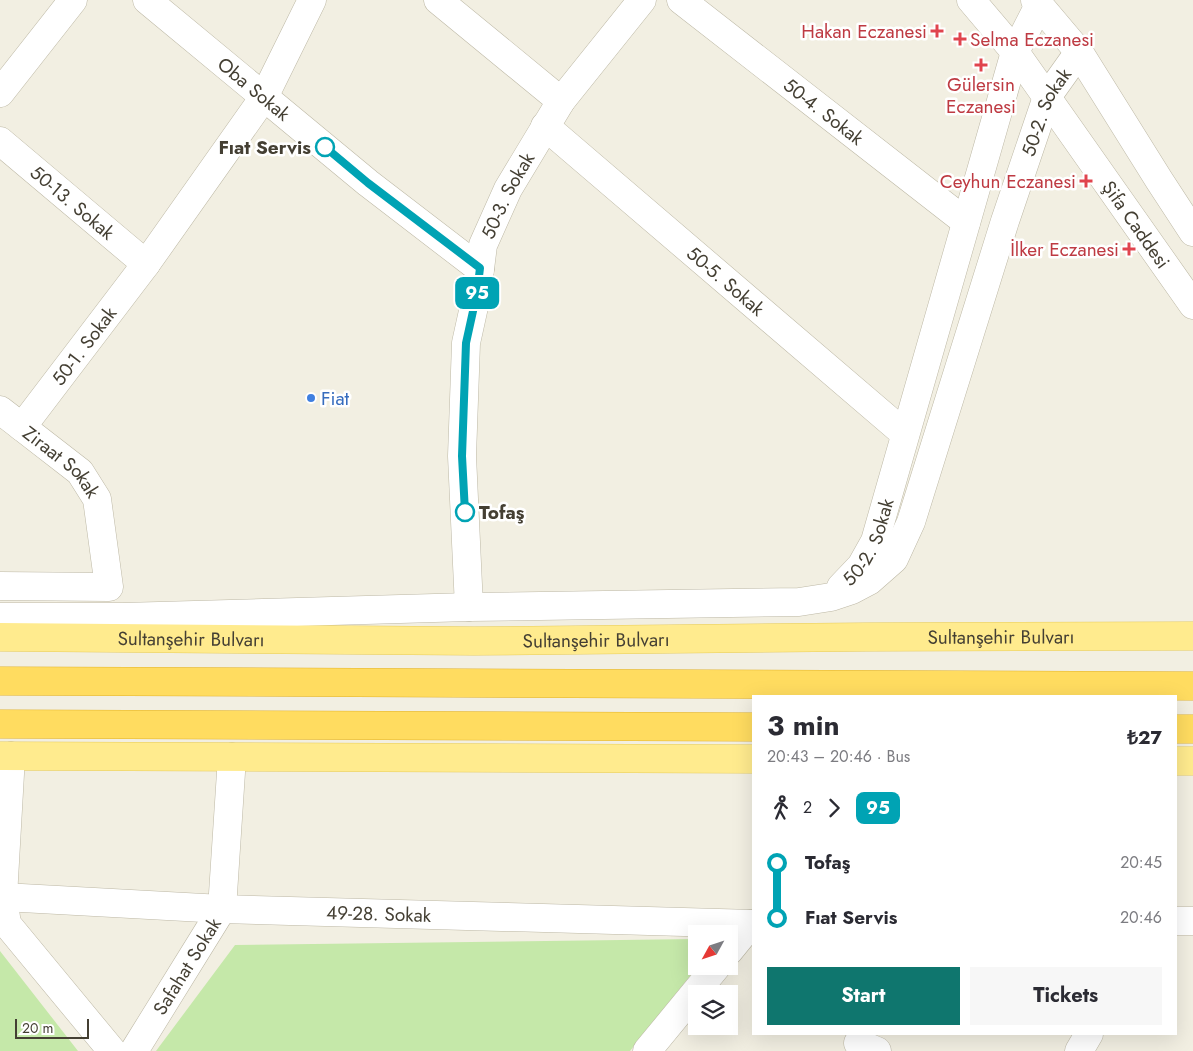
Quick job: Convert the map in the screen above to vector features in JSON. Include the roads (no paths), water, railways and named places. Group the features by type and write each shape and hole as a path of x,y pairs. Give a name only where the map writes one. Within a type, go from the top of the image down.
{"highway":[{"path":"4,681 1193,686"},
{"path":"5,724 752,727"},
{"path":"1177,729 1193,729"}],"main road":[{"name":"Sultanşehir Bulvarı","path":"0,638 474,641 1193,636"},
{"path":"6,756 752,760"},
{"path":"1177,761 1193,761"}],"street":[{"path":"0,93 73,0"},
{"name":"Oba Sokak","path":"146,0 368,183 480,268"},
{"name":"50-1. Sokak","path":"22,427 146,264 264,97 312,0"},
{"path":"438,0 561,101"},
{"name":"50-3. Sokak","path":"468,607 462,456 466,343 477,293 483,245 508,189 561,101 642,0"},
{"name":"50-4. Sokak","path":"681,0 966,222"},
{"name":"Şifa Caddesi","path":"971,0 1015,52 1048,97 1193,305"},
{"path":"1037,3 1079,52 1193,232"},
{"name":"50-2. Sokak","path":"831,597 861,566 875,541 1015,52 1037,3"},
{"name":"50-2. Sokak","path":"831,597 852,590 869,581 894,559 911,522 1004,221 1048,97 1079,52"},
{"name":"50-5. Sokak","path":"546,126 905,434"},
{"name":"50-13. Sokak","path":"0,141 146,264"},
{"name":"Ziraat Sokak","path":"0,410 80,472 97,499 109,587 0,586"},
{"name":"Sultanşehir Bulvarı","path":"0,617 123,617 468,607 799,602 831,597"},
{"path":"6,756 3,897 7,924 112,1051"},
{"name":"Safahat Sokak","path":"134,1051 222,909 232,757"},
{"name":"49-28. Sokak","path":"3,897 222,909 752,924"},
{"path":"1177,921 1193,921"},
{"path":"738,940 752,924"},
{"path":"647,1051 710,975"},
{"path":"1079,1051 1088,1035"}],"place":[{"name":"Hakan Eczanesi","path":"937,31"},
{"name":"Selma Eczanesi","path":"960,39"},
{"name":"Gülersin Eczanesi","path":"981,65"},
{"name":"Fıat Servis","path":"325,147"},
{"name":"Ceyhun Eczanesi","path":"1086,181"},
{"name":"İlker Eczanesi","path":"1129,249"},
{"name":"Fiat","path":"311,398"},
{"name":"Tofaş","path":"465,512"}]}
